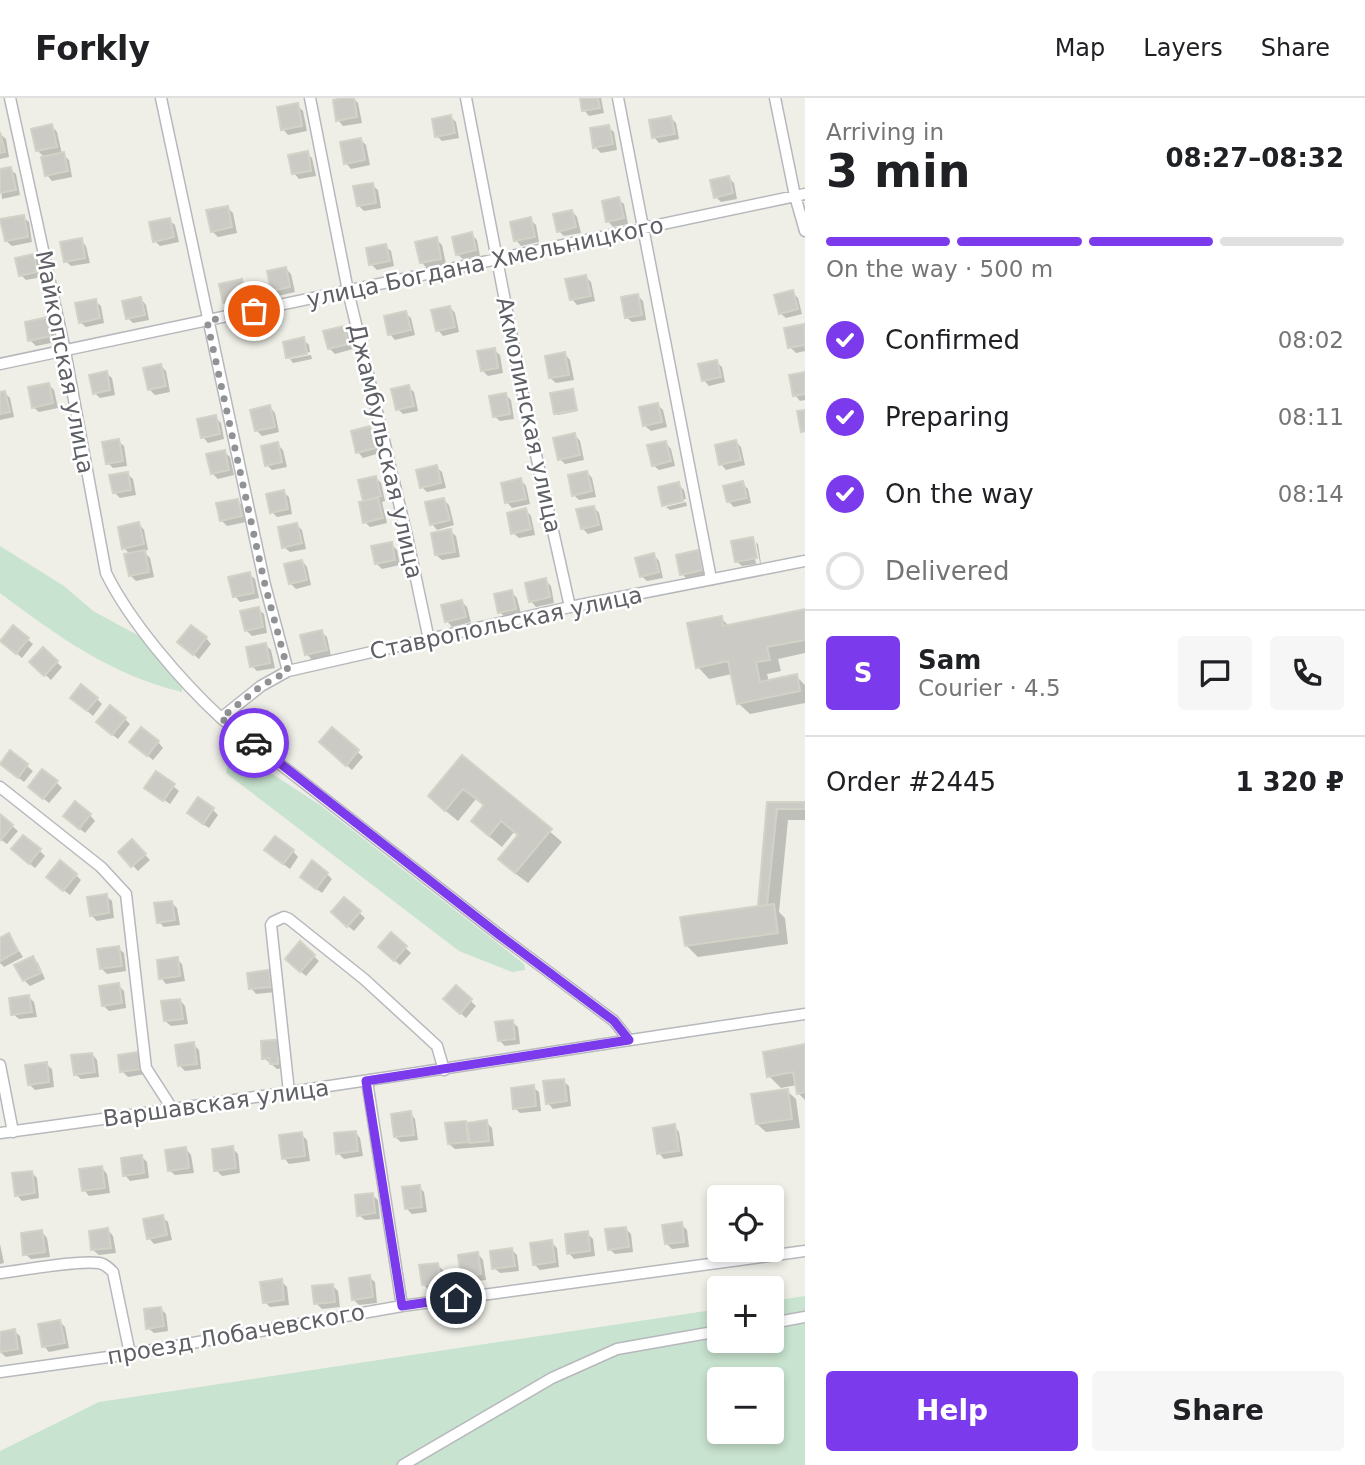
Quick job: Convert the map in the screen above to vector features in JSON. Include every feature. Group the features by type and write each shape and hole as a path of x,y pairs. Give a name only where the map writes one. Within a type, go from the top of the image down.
{"street":[{"name":"Майкопская улица","path":"10,98 65,351 106,573 116,594 197,696 221,718 487,926 614,1021 629,1040"},
{"path":"161,98 265,585 288,671"},
{"name":"Джамбульская улица","path":"310,98 348,291 429,640"},
{"name":"Акмолинская улица","path":"466,98 526,410 570,607"},
{"path":"618,98 710,579"},
{"path":"775,98 800,195 805,231"},
{"name":"улица Богдана Хмельницкого","path":"0,364 800,195"},
{"name":"Ставропольская улица","path":"221,718 261,686 288,671 570,607 805,561"},
{"path":"0,786 101,867 126,894 146,1068 173,1110"},
{"path":"289,1092 271,925 284,917 364,979 437,1046 444,1070"},
{"name":"Варшавская улица","path":"0,1133 444,1070 805,1014"},
{"path":"0,1065 13,1132"},
{"path":"366,1081 402,1306"},
{"name":"проезд Лобачевского","path":"0,1372 130,1354 402,1306 805,1251"},
{"path":"0,1273 79,1264 99,1264 107,1267 113,1272 130,1354"},
{"path":"784,1320 805,1317"},
{"path":"403,1465 552,1378 617,1349 707,1333"}],"green space":[{"path":"0,546 64,586 93,611 141,637 182,687 182,692 131,675 108,664 64,639 0,593"},
{"path":"242,763 260,766 320,805 524,964 525,970 512,972 459,951 226,773 227,767"},
{"path":"805,1296 805,1465 0,1465 0,1451 99,1402 707,1311 707,1353 784,1353 784,1299"}],"building":[{"path":"354,98 357,117 336,121 333,100"},
{"path":"580,98 598,98 600,108 582,111"},
{"path":"298,103 302,126 281,130 277,107"},
{"path":"451,115 455,133 435,137 432,119"},
{"path":"671,116 675,134 652,138 649,120"},
{"path":"52,124 57,147 36,151 31,129"},
{"path":"609,125 613,144 593,148 590,128"},
{"path":"0,132 5,152 0,153"},
{"path":"361,138 365,160 344,164 340,142"},
{"path":"308,151 311,171 292,174 288,155"},
{"path":"64,152 68,171 45,176 41,157"},
{"path":"11,167 16,190 0,193 0,169"},
{"path":"729,176 733,193 714,198 710,180"},
{"path":"373,183 376,203 357,206 353,186"},
{"path":"619,197 624,218 606,222 602,201"},
{"path":"228,206 232,227 211,232 206,210"},
{"path":"572,210 576,227 557,232 553,214"},
{"path":"24,215 28,237 5,241 0,219"},
{"path":"531,217 535,237 514,241 510,222"},
{"path":"170,218 174,237 153,242 149,222"},
{"path":"472,232 476,250 456,255 452,237"},
{"path":"437,237 441,259 420,263 415,242"},
{"path":"82,238 85,258 64,262 60,242"},
{"path":"386,244 390,261 369,265 366,248"},
{"path":"34,254 37,272 19,276 15,258"},
{"path":"286,267 290,287 271,291 267,271"},
{"path":"586,275 591,296 570,300 565,279"},
{"path":"242,279 246,299 223,303 219,284"},
{"path":"793,290 798,309 779,314 774,295"},
{"path":"638,294 642,315 625,318 621,297"},
{"path":"141,297 145,315 126,319 122,301"},
{"path":"96,299 100,318 79,323 75,303"},
{"path":"450,306 455,327 436,331 431,310"},
{"path":"406,311 411,330 388,335 384,316"},
{"path":"48,317 51,336 28,341 25,322"},
{"path":"804,324 805,345 788,348 784,328"},
{"path":"344,326 348,344 328,349 323,331"},
{"path":"304,337 307,354 286,358 283,342"},
{"path":"495,348 498,368 481,371 477,351"},
{"path":"565,352 569,375 549,378 545,356"},
{"path":"717,360 721,377 702,381 698,364"},
{"path":"161,364 166,386 148,390 143,368"},
{"path":"107,371 110,390 93,394 89,375"},
{"path":"805,372 805,394 793,396 789,375"},
{"path":"49,383 53,403 32,408 28,387"},
{"path":"409,385 414,406 396,410 391,389"},
{"path":"573,389 577,410 554,414 550,393"},
{"path":"5,391 10,412 0,414 0,392"},
{"path":"506,393 510,414 493,417 489,396"},
{"path":"658,403 662,422 643,426 639,407"},
{"path":"270,405 275,427 255,431 250,410"},
{"path":"805,410 805,431 801,432 797,411"},
{"path":"216,415 220,434 201,438 197,419"},
{"path":"370,426 376,448 356,453 351,431"},
{"path":"575,433 580,455 558,460 553,438"},
{"path":"119,439 123,461 106,464 102,442"},
{"path":"736,440 741,460 719,465 715,445"},
{"path":"666,441 671,461 652,466 647,445"},
{"path":"278,442 282,462 265,466 261,446"},
{"path":"225,450 229,470 211,474 206,454"},
{"path":"437,465 441,483 420,488 416,470"},
{"path":"587,471 592,491 572,496 568,475"},
{"path":"128,472 131,490 113,493 109,475"},
{"path":"376,476 381,496 363,501 358,480"},
{"path":"521,478 526,499 505,503 501,483"},
{"path":"743,481 747,498 727,502 723,486"},
{"path":"679,482 683,501 662,506 658,487"},
{"path":"284,490 288,509 270,513 266,494"},
{"path":"378,498 383,518 363,523 359,502"},
{"path":"444,498 450,520 430,525 425,502"},
{"path":"238,499 242,516 220,521 216,503"},
{"path":"594,506 599,525 581,529 576,509"},
{"path":"526,508 531,529 511,534 507,513"},
{"path":"139,522 144,544 122,549 118,527"},
{"path":"297,523 302,543 282,548 278,527"},
{"path":"451,529 455,552 435,555 431,533"},
{"path":"753,537 757,558 735,562 731,541"},
{"path":"392,542 395,560 375,564 371,546"},
{"path":"145,550 149,572 129,576 124,554"},
{"path":"698,550 703,570 680,575 676,555"},
{"path":"654,553 659,572 640,577 635,558"},
{"path":"302,560 307,580 289,584 284,564"},
{"path":"250,572 254,593 233,597 228,577"},
{"path":"546,578 550,597 529,602 525,583"},
{"path":"512,590 516,609 498,613 494,594"},
{"path":"462,600 466,617 445,622 441,605"},
{"path":"259,607 263,627 245,631 240,611"},
{"path":"805,609 805,640 767,647 770,660 756,662 760,682 797,674 800,691 737,704 728,661 696,668 687,623 722,616 723,626"},
{"path":"13,625 29,638 16,654 0,641"},
{"path":"191,625 207,637 193,655 177,642"},
{"path":"322,630 327,650 305,655 300,635"},
{"path":"266,643 270,663 250,667 246,647"},
{"path":"43,647 58,661 44,676 29,662"},
{"path":"81,684 98,698 87,711 70,698"},
{"path":"110,705 126,718 112,735 96,722"},
{"path":"141,727 159,741 147,756 129,742"},
{"path":"332,727 359,750 346,766 319,742"},
{"path":"10,750 28,764 18,778 0,764"},
{"path":"462,755 552,829 515,873 498,859 518,835 501,821 489,836 471,821 484,805 463,789 445,811 428,796"},
{"path":"42,769 58,781 43,799 28,787"},
{"path":"156,771 175,784 163,801 144,788"},
{"path":"198,797 214,808 203,824 187,813"},
{"path":"75,801 91,814 79,829 63,816"},
{"path":"767,802 805,802 805,809 777,809 767,905 758,906"},
{"path":"0,814 13,825 1,840 0,839"},
{"path":"23,835 41,849 29,864 11,849"},
{"path":"275,836 294,850 283,864 264,850"},
{"path":"132,839 146,854 131,867 118,852"},
{"path":"60,860 77,874 63,891 46,877"},
{"path":"312,860 328,873 316,889 300,877"},
{"path":"107,894 109,913 90,916 87,897"},
{"path":"344,897 361,911 347,927 331,912"},
{"path":"172,901 175,920 157,923 154,903"},
{"path":"774,904 778,933 685,946 680,917"},
{"path":"391,932 407,946 394,961 378,947"},
{"path":"9,933 18,951 0,961 0,938"},
{"path":"300,941 315,955 300,972 285,959"},
{"path":"119,946 122,966 100,969 97,949"},
{"path":"33,956 41,973 23,981 14,965"},
{"path":"178,957 180,976 159,979 157,960"},
{"path":"269,970 271,987 249,989 247,973"},
{"path":"119,983 122,1003 102,1006 99,986"},
{"path":"456,985 472,999 460,1014 443,999"},
{"path":"29,995 32,1012 11,1015 9,998"},
{"path":"180,999 183,1019 164,1021 161,1001"},
{"path":"513,1020 515,1039 498,1041 495,1022"},
{"path":"284,1039 286,1056 278,1057 278,1064 270,1064 269,1058 262,1059 261,1041"},
{"path":"194,1042 197,1064 178,1066 175,1045"},
{"path":"805,1044 805,1092 797,1094 793,1072 767,1077 763,1052"},
{"path":"138,1052 141,1069 120,1072 118,1055"},
{"path":"92,1053 95,1072 74,1075 71,1055"},
{"path":"47,1062 49,1082 28,1085 25,1065"},
{"path":"564,1079 567,1101 546,1104 543,1081"},
{"path":"534,1085 536,1106 513,1109 511,1088"},
{"path":"788,1089 792,1119 756,1124 751,1094"},
{"path":"411,1111 414,1135 394,1137 391,1114"},
{"path":"487,1120 489,1141 470,1143 467,1123"},
{"path":"466,1121 468,1142 448,1144 445,1123"},
{"path":"675,1124 679,1151 657,1154 653,1128"},
{"path":"356,1131 358,1151 336,1154 334,1133"},
{"path":"302,1132 305,1156 282,1159 279,1135"},
{"path":"233,1146 236,1168 214,1171 212,1149"},
{"path":"186,1147 189,1168 168,1171 165,1150"},
{"path":"142,1155 144,1173 123,1176 121,1158"},
{"path":"102,1166 105,1188 82,1191 79,1169"},
{"path":"32,1171 35,1193 15,1196 12,1173"},
{"path":"420,1185 422,1207 405,1209 402,1187"},
{"path":"373,1193 375,1213 357,1216 355,1195"},
{"path":"163,1215 167,1235 147,1239 143,1219"},
{"path":"682,1222 684,1242 665,1244 662,1225"},
{"path":"626,1227 629,1247 608,1250 605,1229"},
{"path":"108,1228 111,1248 91,1250 89,1231"},
{"path":"42,1230 45,1252 23,1255 21,1233"},
{"path":"588,1231 590,1251 567,1254 565,1234"},
{"path":"552,1240 555,1262 533,1265 530,1243"},
{"path":"512,1248 515,1266 492,1269 490,1251"},
{"path":"478,1252 481,1274 461,1277 458,1255"},
{"path":"438,1263 441,1283 422,1285 419,1265"},
{"path":"370,1275 373,1297 352,1300 349,1278"},
{"path":"282,1279 284,1300 263,1303 260,1282"},
{"path":"333,1284 335,1302 314,1304 312,1286"},
{"path":"161,1307 164,1326 146,1329 144,1309"},
{"path":"60,1320 65,1343 42,1347 38,1324"},
{"path":"15,1329 18,1349 0,1352 0,1332"}],"way so far":[{"path":"254,311 207,321 265,585 288,671 261,686 221,718 254,743"}],"route":[{"path":"254,743 614,1021 629,1040 366,1081 402,1306 456,1298"}]}
